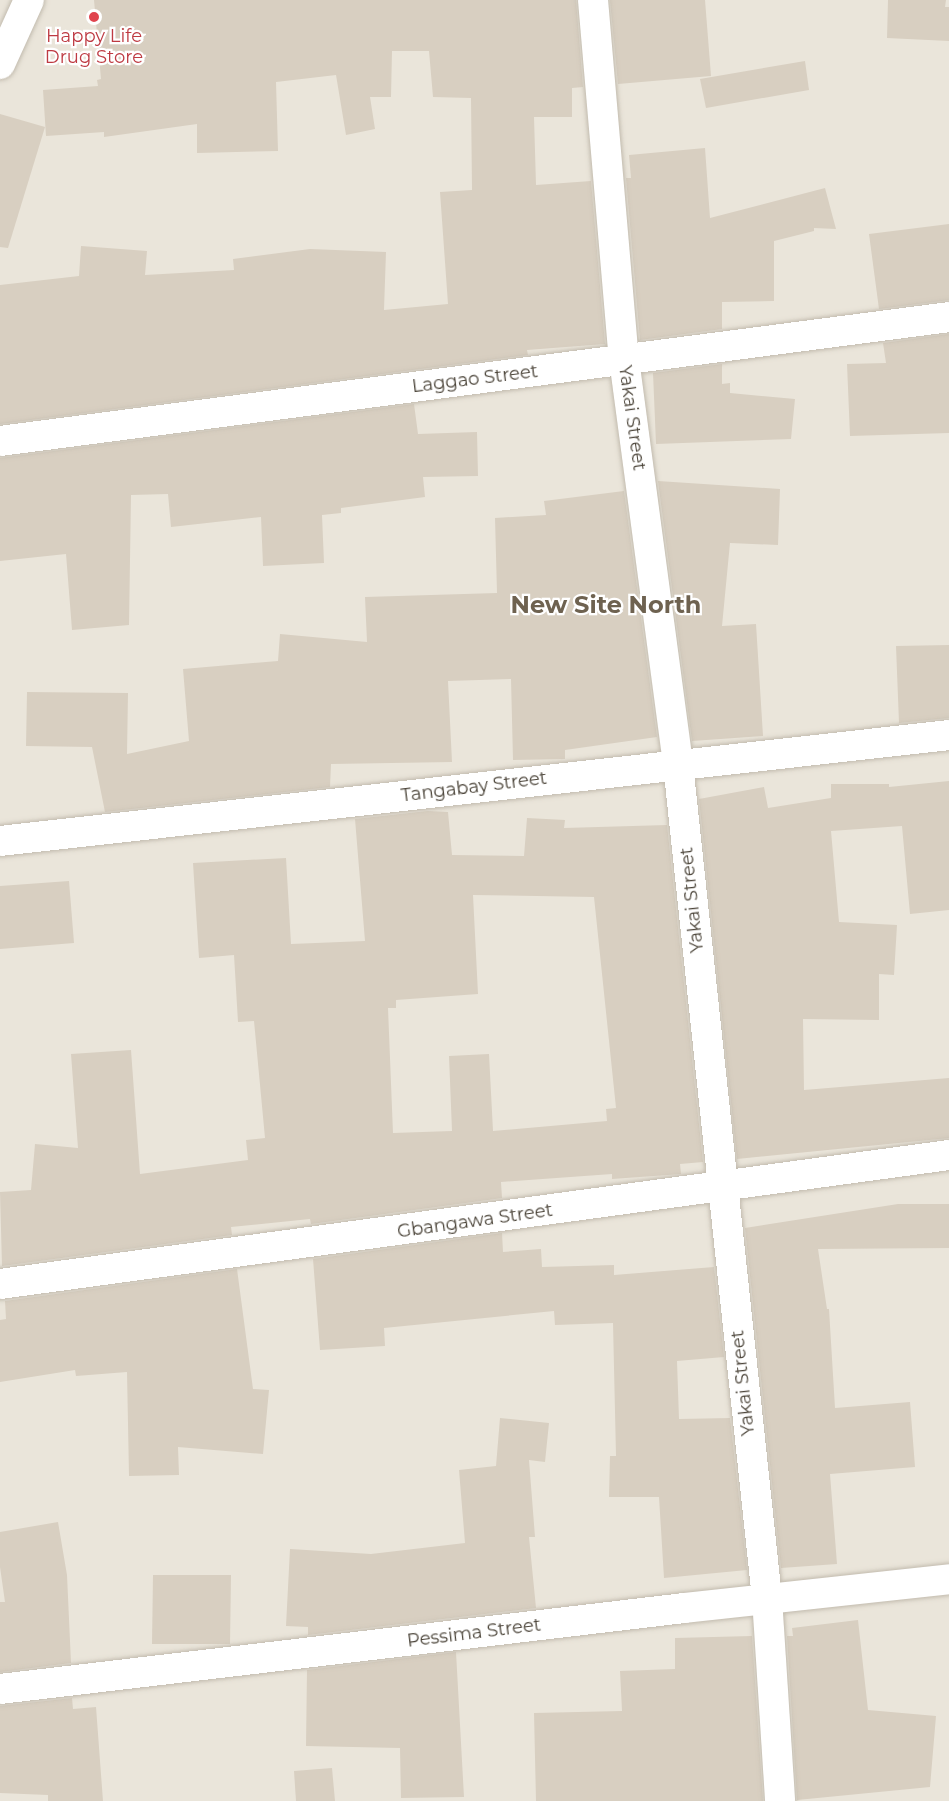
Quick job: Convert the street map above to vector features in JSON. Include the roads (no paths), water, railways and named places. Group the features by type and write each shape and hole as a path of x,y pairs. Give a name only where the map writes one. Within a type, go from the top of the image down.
{"street":[{"name":"Yakai Street","path":"593,0 624,359 678,764 767,1598 780,1801"},
{"path":"0,64 32,5"},
{"name":"Laggao Street","path":"0,441 949,316"},
{"name":"Tangabay Street","path":"0,841 949,735"},
{"name":"Gbangawa Street","path":"0,1284 722,1188 949,1155"},
{"name":"Pessima Street","path":"0,1689 767,1598 949,1580"}],"place":[{"name":"Happy Life Drug Store","path":"94,17"}],"district":[{"name":"New Site North","path":"606,605"}]}
